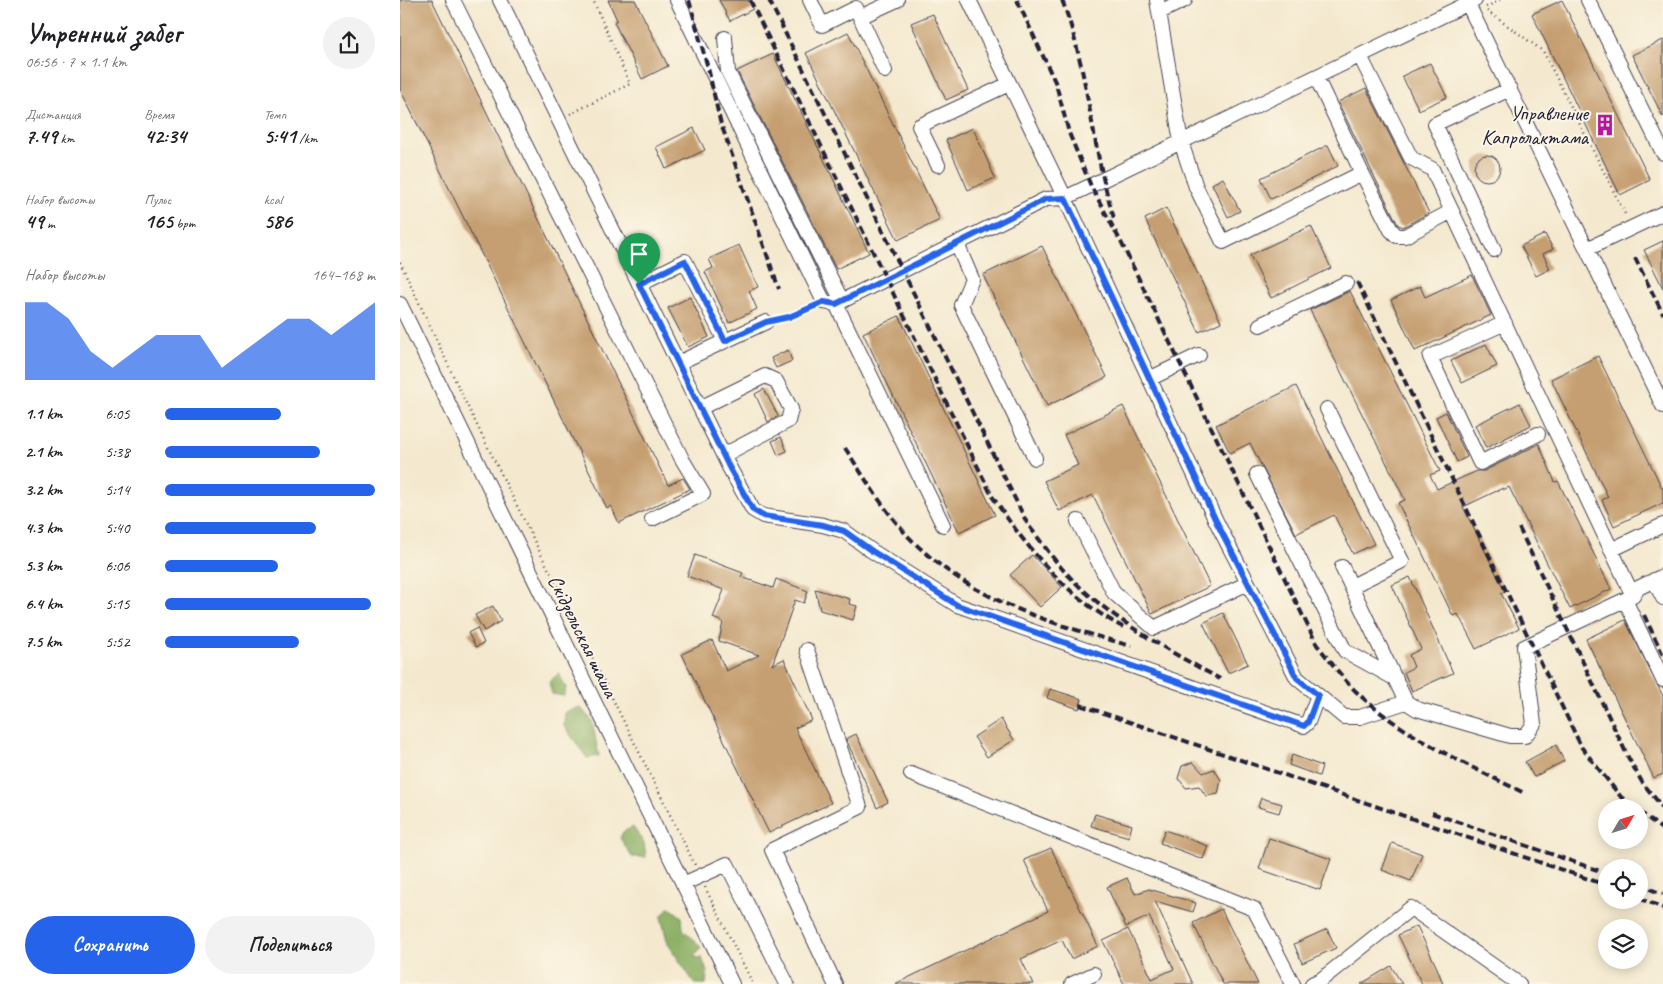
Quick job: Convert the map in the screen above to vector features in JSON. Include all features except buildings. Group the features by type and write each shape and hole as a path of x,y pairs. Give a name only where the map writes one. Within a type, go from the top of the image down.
{"street":[{"path":"453,0 682,459 703,494 652,519"},
{"path":"500,0 700,408 753,510 763,516 823,525 844,531 957,605 1304,726 1308,722 1318,695"},
{"path":"677,0 834,302"},
{"path":"810,0 822,25 856,8 885,71"},
{"path":"860,17 896,0"},
{"path":"968,0 1065,198 1216,521 1297,678 1344,717 1360,717 1406,702"},
{"path":"1185,0 1158,6 1181,142 1196,187 1223,242 1362,173"},
{"path":"1588,0 1663,153"},
{"path":"834,302 957,244 1046,199 1065,198 1360,56 1477,4 1510,89 1663,406"},
{"path":"724,38 728,72 834,302 943,526"},
{"path":"1360,56 1411,158 1432,170 1452,211 1612,550 1629,598 1663,680"},
{"path":"1316,77 1391,230 1397,236 1405,236 1452,211"},
{"path":"938,165 919,126 1010,84"},
{"path":"1494,250 1434,124 1510,89"},
{"path":"1588,249 1663,213"},
{"path":"957,244 972,279 961,305 1035,458"},
{"path":"639,284 685,261 725,341"},
{"path":"1260,325 1346,283"},
{"name":"Скідзельская шаша","path":"400,304 732,984"},
{"path":"678,363 766,322"},
{"path":"1504,323 1430,357 1480,463 1538,434"},
{"path":"1149,379 1199,355"},
{"path":"700,408 765,376 776,380 791,409 788,421 724,455"},
{"path":"1327,409 1402,561 1352,586"},
{"path":"1257,474 1345,651 1396,679"},
{"path":"1078,521 1114,593 1154,628 1248,583"},
{"path":"1612,550 1663,525"},
{"path":"1342,567 1406,702 1416,709 1510,736 1525,736 1534,724 1524,646 1629,598 1638,588 1659,578 1663,598"},
{"path":"807,650 860,806 772,850 835,984"},
{"path":"911,774 1254,909 1293,984"},
{"path":"683,884 727,864 787,984"},
{"path":"1312,984 1322,979 1411,908 1519,984"},
{"path":"1072,984 1094,974"}],"path":[{"path":"559,120 630,84 593,0"},
{"path":"1477,4 1500,0"},
{"path":"1477,4 1543,51 1632,228"},
{"path":"400,262 465,401 702,876 707,895 753,984"},
{"path":"766,322 789,317 834,302"}],"green space":[{"path":"559,673 566,688 564,696 552,694 549,682"},
{"path":"580,707 592,721 599,756 587,758 564,726 565,712"},
{"path":"633,827 644,843 646,857 632,857 620,838 623,832"},
{"path":"669,907 682,917 683,929 701,947 694,957 702,958 707,972 706,984 695,984 668,944 661,917"}],"railway":[{"path":"689,0 709,72 720,121 779,289"},
{"path":"750,0 992,496 1019,534 1066,587 1084,602 1123,627"},
{"path":"769,0 1028,525 1053,558 1084,591 1102,606 1140,633 1220,679"},
{"path":"1017,0 1056,84 1069,133 1091,186 1121,242 1317,645 1346,681 1384,715 1453,758 1524,793"},
{"path":"1062,0 1078,54 1100,164 1114,218"},
{"path":"1635,258 1663,314"},
{"path":"1357,282 1582,748 1624,799"},
{"path":"845,448 881,502 905,533 929,556 955,576 1010,606 1069,628 1131,646"},
{"path":"1519,528 1629,759 1642,782 1663,808"},
{"path":"1644,615 1663,655"},
{"path":"1080,705 1598,882"},
{"path":"1432,813 1598,870"},
{"path":"1648,818 1663,830"},
{"path":"1648,888 1663,894"},
{"path":"1648,902 1663,908"}],"place":[{"name":"Управление Капролактама","path":"1605,125"}],"route":[{"path":"1065,198 1216,521 1297,678 1318,695 1308,722 1304,726 957,605 844,531 823,525 763,516 753,510 729,467 639,284 685,261 725,341 766,322 789,317 824,302 836,304 1046,199 1065,198"}]}
